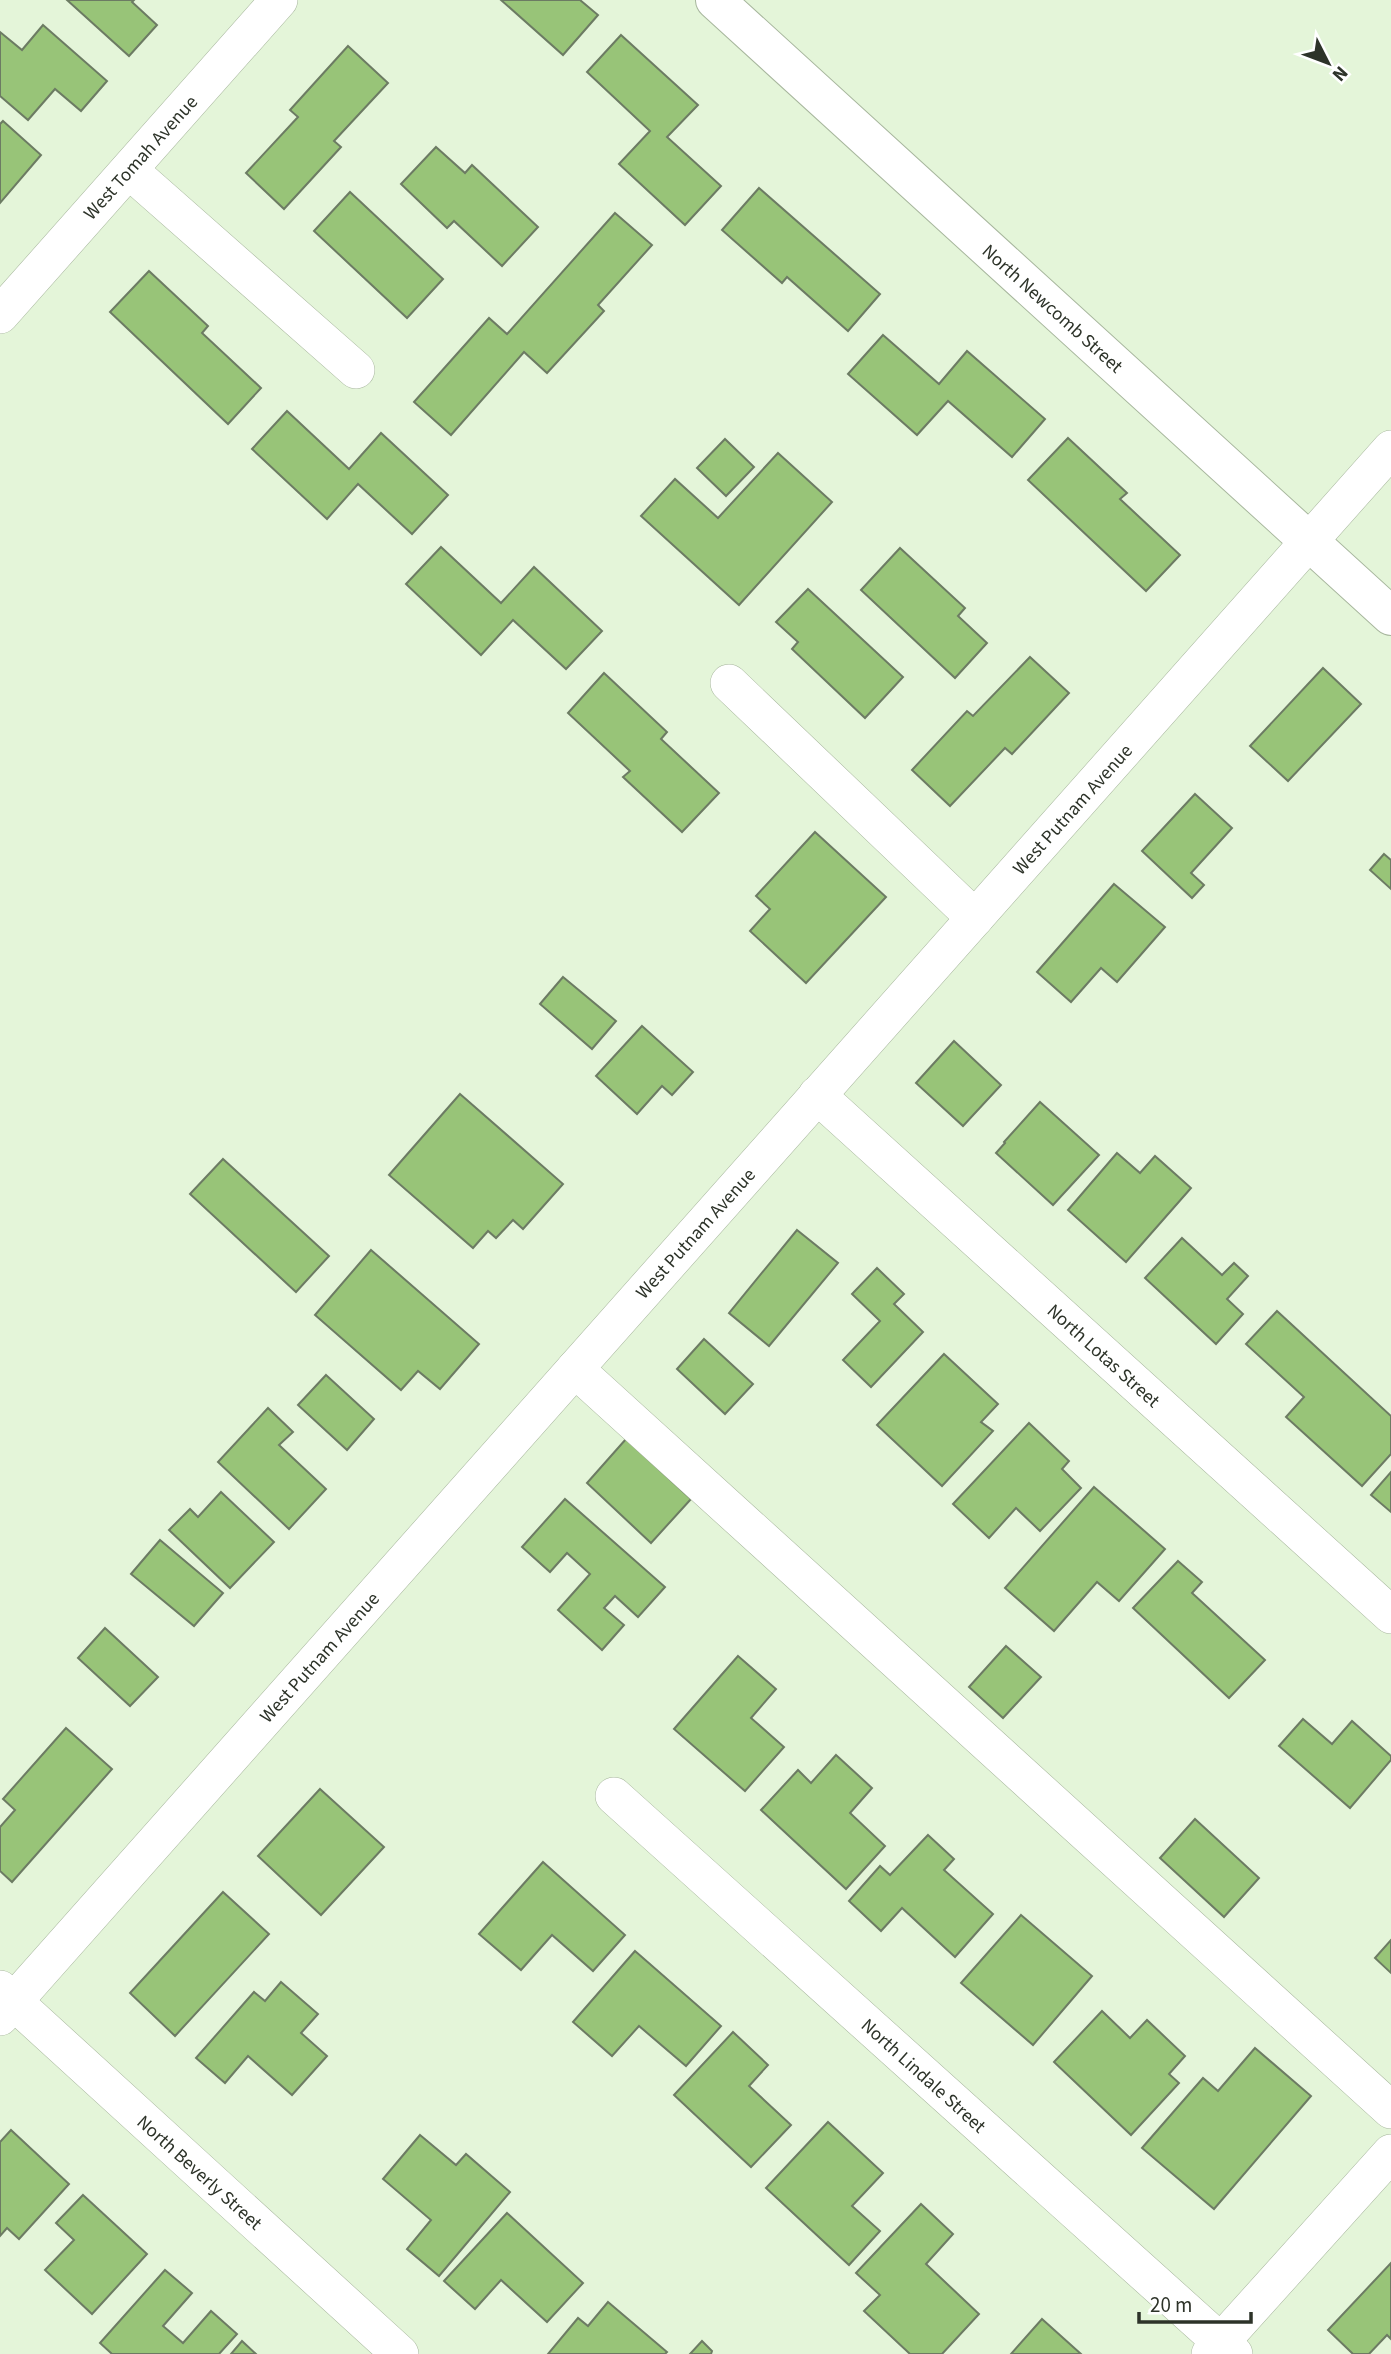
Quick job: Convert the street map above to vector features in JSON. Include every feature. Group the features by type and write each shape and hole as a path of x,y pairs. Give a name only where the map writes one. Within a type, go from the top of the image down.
{"main road":[{"name":"North Newcomb Street","path":"715,0 1391,616"}],"street":[{"name":"West Tomah Avenue","path":"0,315 279,0"},
{"path":"129,170 356,370"},
{"name":"West Putnam Avenue","path":"4,2002 575,1369 1391,449"},
{"path":"729,683 975,918"},
{"name":"North Lotas Street","path":"817,1096 1391,1615"},
{"path":"575,1369 1391,2110"},
{"name":"North Lindale Street","path":"614,1796 1222,2350"},
{"name":"North Beverly Street","path":"4,2002 400,2354"},
{"path":"1222,2350 1391,2153"}],"building":[{"path":"67,0 134,0 132,2 157,25 129,56"},
{"path":"501,0 580,0 598,15 563,55"},
{"path":"43,25 107,81 81,111 55,89 28,120 0,96 0,32 22,50"},
{"path":"621,35 698,105 667,137 721,186 685,225 619,164 650,131 587,72"},
{"path":"348,46 388,83 334,141 341,147 284,209 246,173 298,117 290,110"},
{"path":"3,121 41,155 0,203 0,124"},
{"path":"436,147 465,173 472,165 538,227 502,266 454,221 447,228 401,184"},
{"path":"759,188 880,294 848,331 787,277 782,283 722,230"},
{"path":"350,192 443,279 407,318 314,231"},
{"path":"615,213 652,245 598,305 604,311 547,373 524,352 451,435 414,402 489,318 507,334"},
{"path":"149,271 208,326 202,333 261,388 228,424 110,312"},
{"path":"883,335 939,384 967,351 1045,419 1012,457 948,401 917,435 848,374"},
{"path":"287,411 349,469 381,433 448,495 412,534 358,484 327,519 252,449"},
{"path":"1068,438 1127,493 1120,499 1180,555 1146,591 1028,480"},
{"path":"725,439 754,467 726,496 697,468"},
{"path":"778,453 832,502 739,605 641,516 675,479 718,518"},
{"path":"441,547 501,603 534,567 602,631 566,669 513,620 481,655 406,584"},
{"path":"900,548 965,608 958,616 987,643 955,678 861,590"},
{"path":"808,589 903,677 865,718 792,649 798,642 776,622"},
{"path":"1030,657 1069,693 1012,754 1005,748 950,806 912,770 967,711 973,716"},
{"path":"1323,668 1361,704 1288,781 1250,746"},
{"path":"604,673 667,732 661,739 719,793 682,832 623,777 630,771 568,713"},
{"path":"1195,794 1232,828 1191,873 1204,885 1192,898 1142,851"},
{"path":"815,832 886,897 806,983 750,931 770,909 756,896"},
{"path":"1384,854 1391,860 1391,889 1370,870"},
{"path":"1114,884 1165,927 1117,982 1101,968 1071,1002 1037,972"},
{"path":"563,977 616,1021 592,1049 540,1004"},
{"path":"642,1026 693,1072 672,1095 662,1086 637,1114 596,1076"},
{"path":"954,1041 1001,1085 963,1126 916,1083"},
{"path":"460,1094 563,1184 523,1229 513,1220 496,1238 488,1231 473,1248 389,1175"},
{"path":"1040,1102 1099,1155 1053,1205 996,1153"},
{"path":"1117,1153 1140,1173 1155,1156 1191,1188 1126,1262 1068,1210"},
{"path":"223,1159 329,1256 296,1292 190,1194"},
{"path":"797,1230 838,1263 769,1346 729,1313"},
{"path":"1182,1238 1222,1275 1234,1263 1248,1276 1227,1299 1243,1314 1216,1344 1145,1278"},
{"path":"371,1250 479,1344 440,1389 418,1371 401,1390 315,1315"},
{"path":"877,1268 904,1294 894,1304 923,1332 871,1387 843,1360 880,1321 852,1294"},
{"path":"1277,1311 1391,1416 1391,1454 1362,1486 1286,1417 1304,1397 1246,1344"},
{"path":"704,1339 753,1384 725,1414 677,1369"},
{"path":"944,1354 998,1404 981,1422 993,1431 942,1486 877,1425"},
{"path":"326,1375 374,1419 347,1450 298,1405"},
{"path":"268,1408 293,1432 279,1445 326,1489 289,1529 218,1462"},
{"path":"1029,1423 1069,1461 1062,1469 1081,1488 1040,1531 1016,1508 989,1538 953,1504"},
{"path":"626,1439 691,1499 651,1543 587,1483"},
{"path":"1391,1472 1391,1512 1371,1495"},
{"path":"1094,1487 1165,1549 1119,1601 1097,1582 1054,1631 1005,1588"},
{"path":"221,1492 274,1542 230,1588 169,1530 190,1509 198,1517"},
{"path":"565,1499 665,1587 638,1617 615,1596 604,1608 624,1625 602,1650 558,1610 590,1574 567,1553 550,1572 522,1547"},
{"path":"160,1540 223,1593 194,1626 131,1574"},
{"path":"1178,1561 1202,1582 1192,1593 1265,1660 1229,1698 1133,1608"},
{"path":"105,1628 158,1677 130,1706 78,1658"},
{"path":"1006,1646 1041,1677 1003,1718 969,1687"},
{"path":"738,1656 776,1689 751,1718 784,1747 745,1791 674,1729"},
{"path":"1303,1719 1332,1744 1352,1721 1391,1756 1391,1760 1350,1808 1279,1746"},
{"path":"66,1728 112,1769 12,1882 0,1871 0,1827 15,1810 3,1799"},
{"path":"836,1755 872,1788 850,1813 885,1846 846,1889 761,1810 798,1770 811,1783"},
{"path":"320,1789 384,1847 321,1915 258,1856"},
{"path":"1195,1819 1259,1878 1224,1917 1160,1858"},
{"path":"928,1835 954,1859 944,1870 993,1914 955,1957 902,1908 881,1931 849,1901 880,1866 890,1875"},
{"path":"543,1862 625,1935 593,1971 552,1935 521,1970 479,1934"},
{"path":"223,1892 269,1934 175,2036 130,1993"},
{"path":"1021,1915 1092,1976 1033,2045 961,1983"},
{"path":"1391,1940 1391,1973 1375,1958"},
{"path":"635,1951 721,2026 686,2066 639,2026 612,2056 573,2022"},
{"path":"281,1982 318,2014 301,2033 327,2056 292,2095 248,2056 225,2083 196,2058 254,1992 265,2001"},
{"path":"1102,2011 1130,2038 1147,2020 1185,2056 1169,2074 1179,2083 1131,2135 1054,2062"},
{"path":"733,2032 768,2065 749,2086 791,2125 751,2167 674,2095"},
{"path":"1255,2048 1311,2096 1214,2209 1142,2148 1203,2078 1218,2091"},
{"path":"828,2122 883,2173 852,2206 880,2231 849,2265 766,2188"},
{"path":"11,2130 69,2184 19,2239 7,2228 0,2236 0,2142"},
{"path":"420,2135 456,2165 466,2154 510,2192 439,2276 407,2249 431,2220 383,2179"},
{"path":"83,2195 147,2254 92,2314 45,2270 74,2240 56,2223"},
{"path":"921,2204 953,2234 926,2264 979,2314 942,2354 910,2354 864,2311 880,2295 856,2273"},
{"path":"507,2213 583,2283 547,2322 501,2280 475,2309 444,2281"},
{"path":"1391,2263 1391,2339 1387,2335 1369,2354 1353,2354 1328,2330"},
{"path":"165,2270 192,2293 163,2326 183,2343 211,2311 237,2334 219,2354 112,2354 100,2343"},
{"path":"608,2302 667,2352 548,2354 578,2318 588,2326"},
{"path":"1042,2319 1081,2354 1011,2354"},
{"path":"242,2341 256,2354 231,2354"},
{"path":"702,2341 712,2351 711,2354 690,2354"}]}
